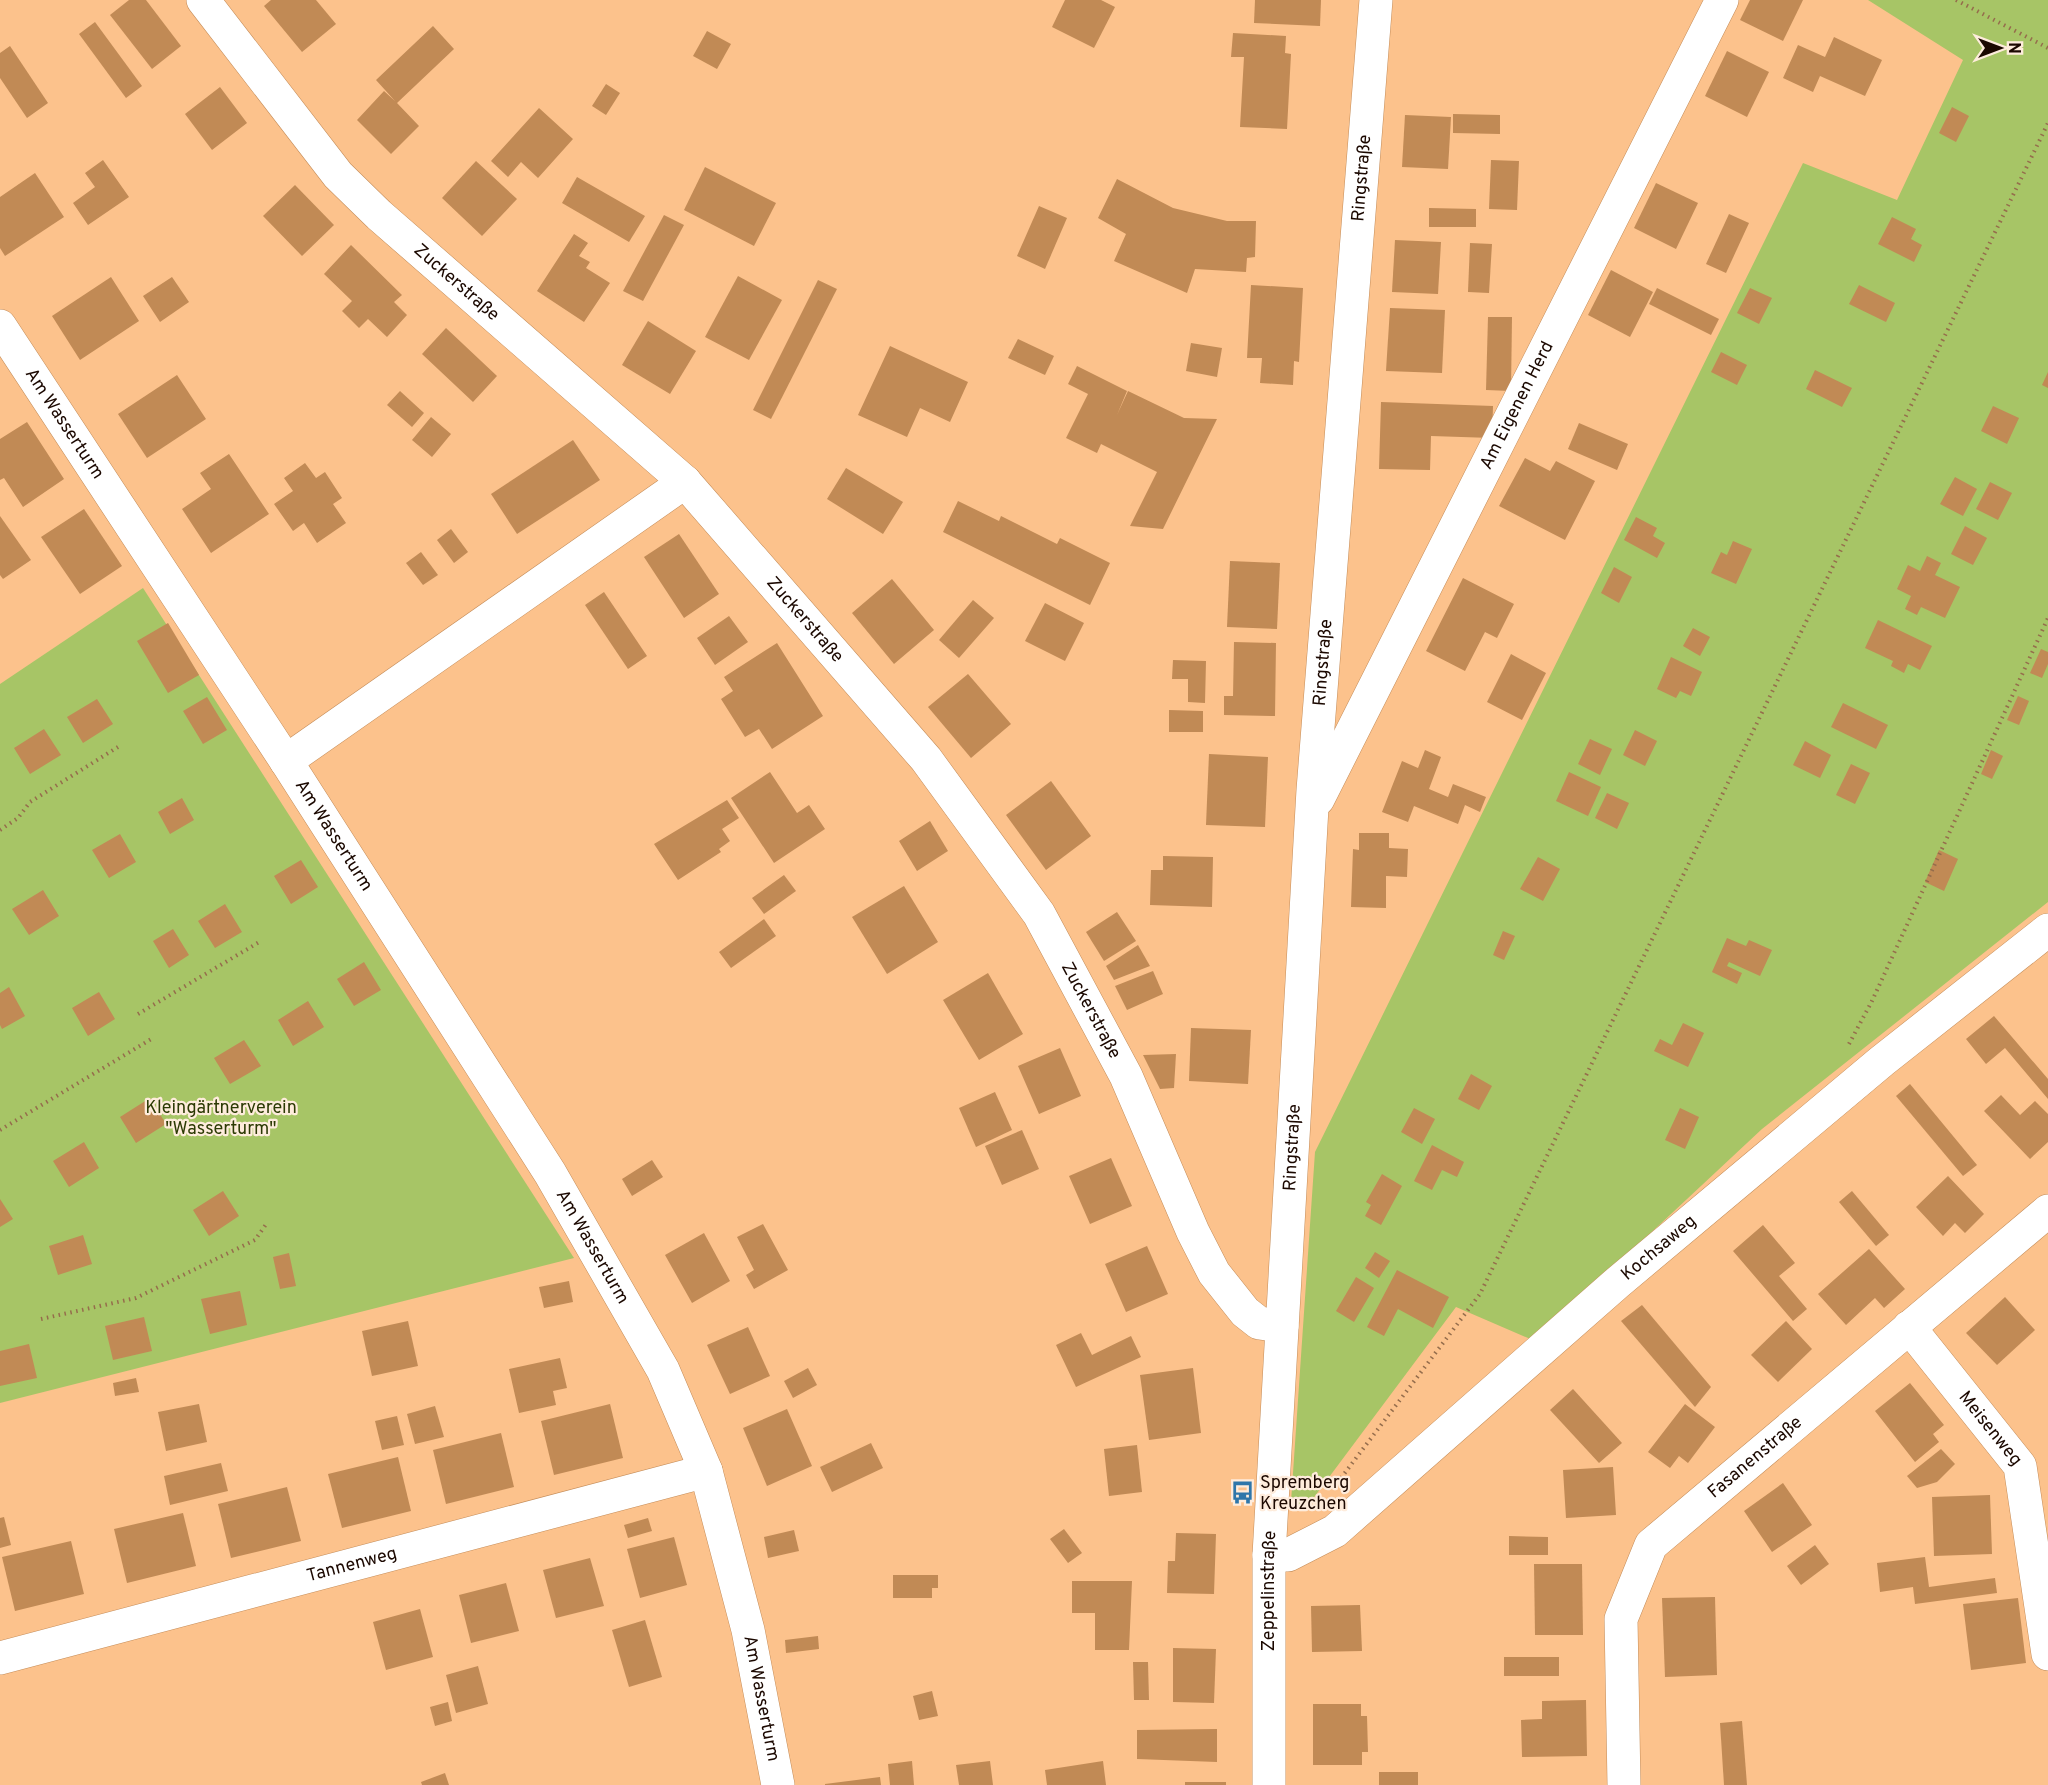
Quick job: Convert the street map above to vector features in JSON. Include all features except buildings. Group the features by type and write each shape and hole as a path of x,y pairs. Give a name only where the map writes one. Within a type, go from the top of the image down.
{"street":[{"name":"Zuckerstraße","path":"203,0 338,175 379,215 685,482 926,759 1039,914 1126,1076 1192,1232 1214,1273 1245,1312 1259,1323 1282,1326"},
{"name":"Ringstraße","path":"1282,1326 1312,812 1376,0"},
{"name":"Am Eigenen Herd","path":"1312,812 1722,0"},
{"name":"Am Wasserturm","path":"0,326 286,761 550,1173 663,1370 706,1471 748,1630 778,1785"},
{"name":"Am Wasserturm","path":"286,761 685,482"},
{"name":"Kochsaweg","path":"1269,1554 1288,1554 1335,1531 1617,1283 1882,1061 2048,930"},
{"name":"Fasanenstraße","path":"1624,1785 1621,1619 1651,1545 2048,1210"},
{"name":"Zeppelinstraße","path":"1269,1785 1269,1554 1282,1326"},
{"name":"Meisenweg","path":"1909,1327 2020,1466 2048,1654"},
{"name":"Tannenweg","path":"0,1658 706,1471"}],"path":[{"path":"1956,0 2048,48"},
{"path":"1336,1485 1480,1294 2048,123"},
{"path":"1845,1050 1872,1001 2048,618"},
{"path":"0,830 18,818 30,802 118,747"},
{"path":"138,1014 261,941"},
{"path":"0,1130 153,1038"},
{"path":"41,1319 136,1298 255,1240 267,1223"}],"green space":[{"path":"1868,0 2048,0 2048,902 1762,1129 1535,1341 1456,1307 1306,1508 1291,1502 1315,1152 1803,163 1897,200 1963,60"},
{"name":"Kleingärtnerverein \"Wasserturm\"","path":"143,588 574,1258 0,1403 0,684"}],"place":[{"name":"Spremberg Kreuzchen","path":"1242,1493"}]}
